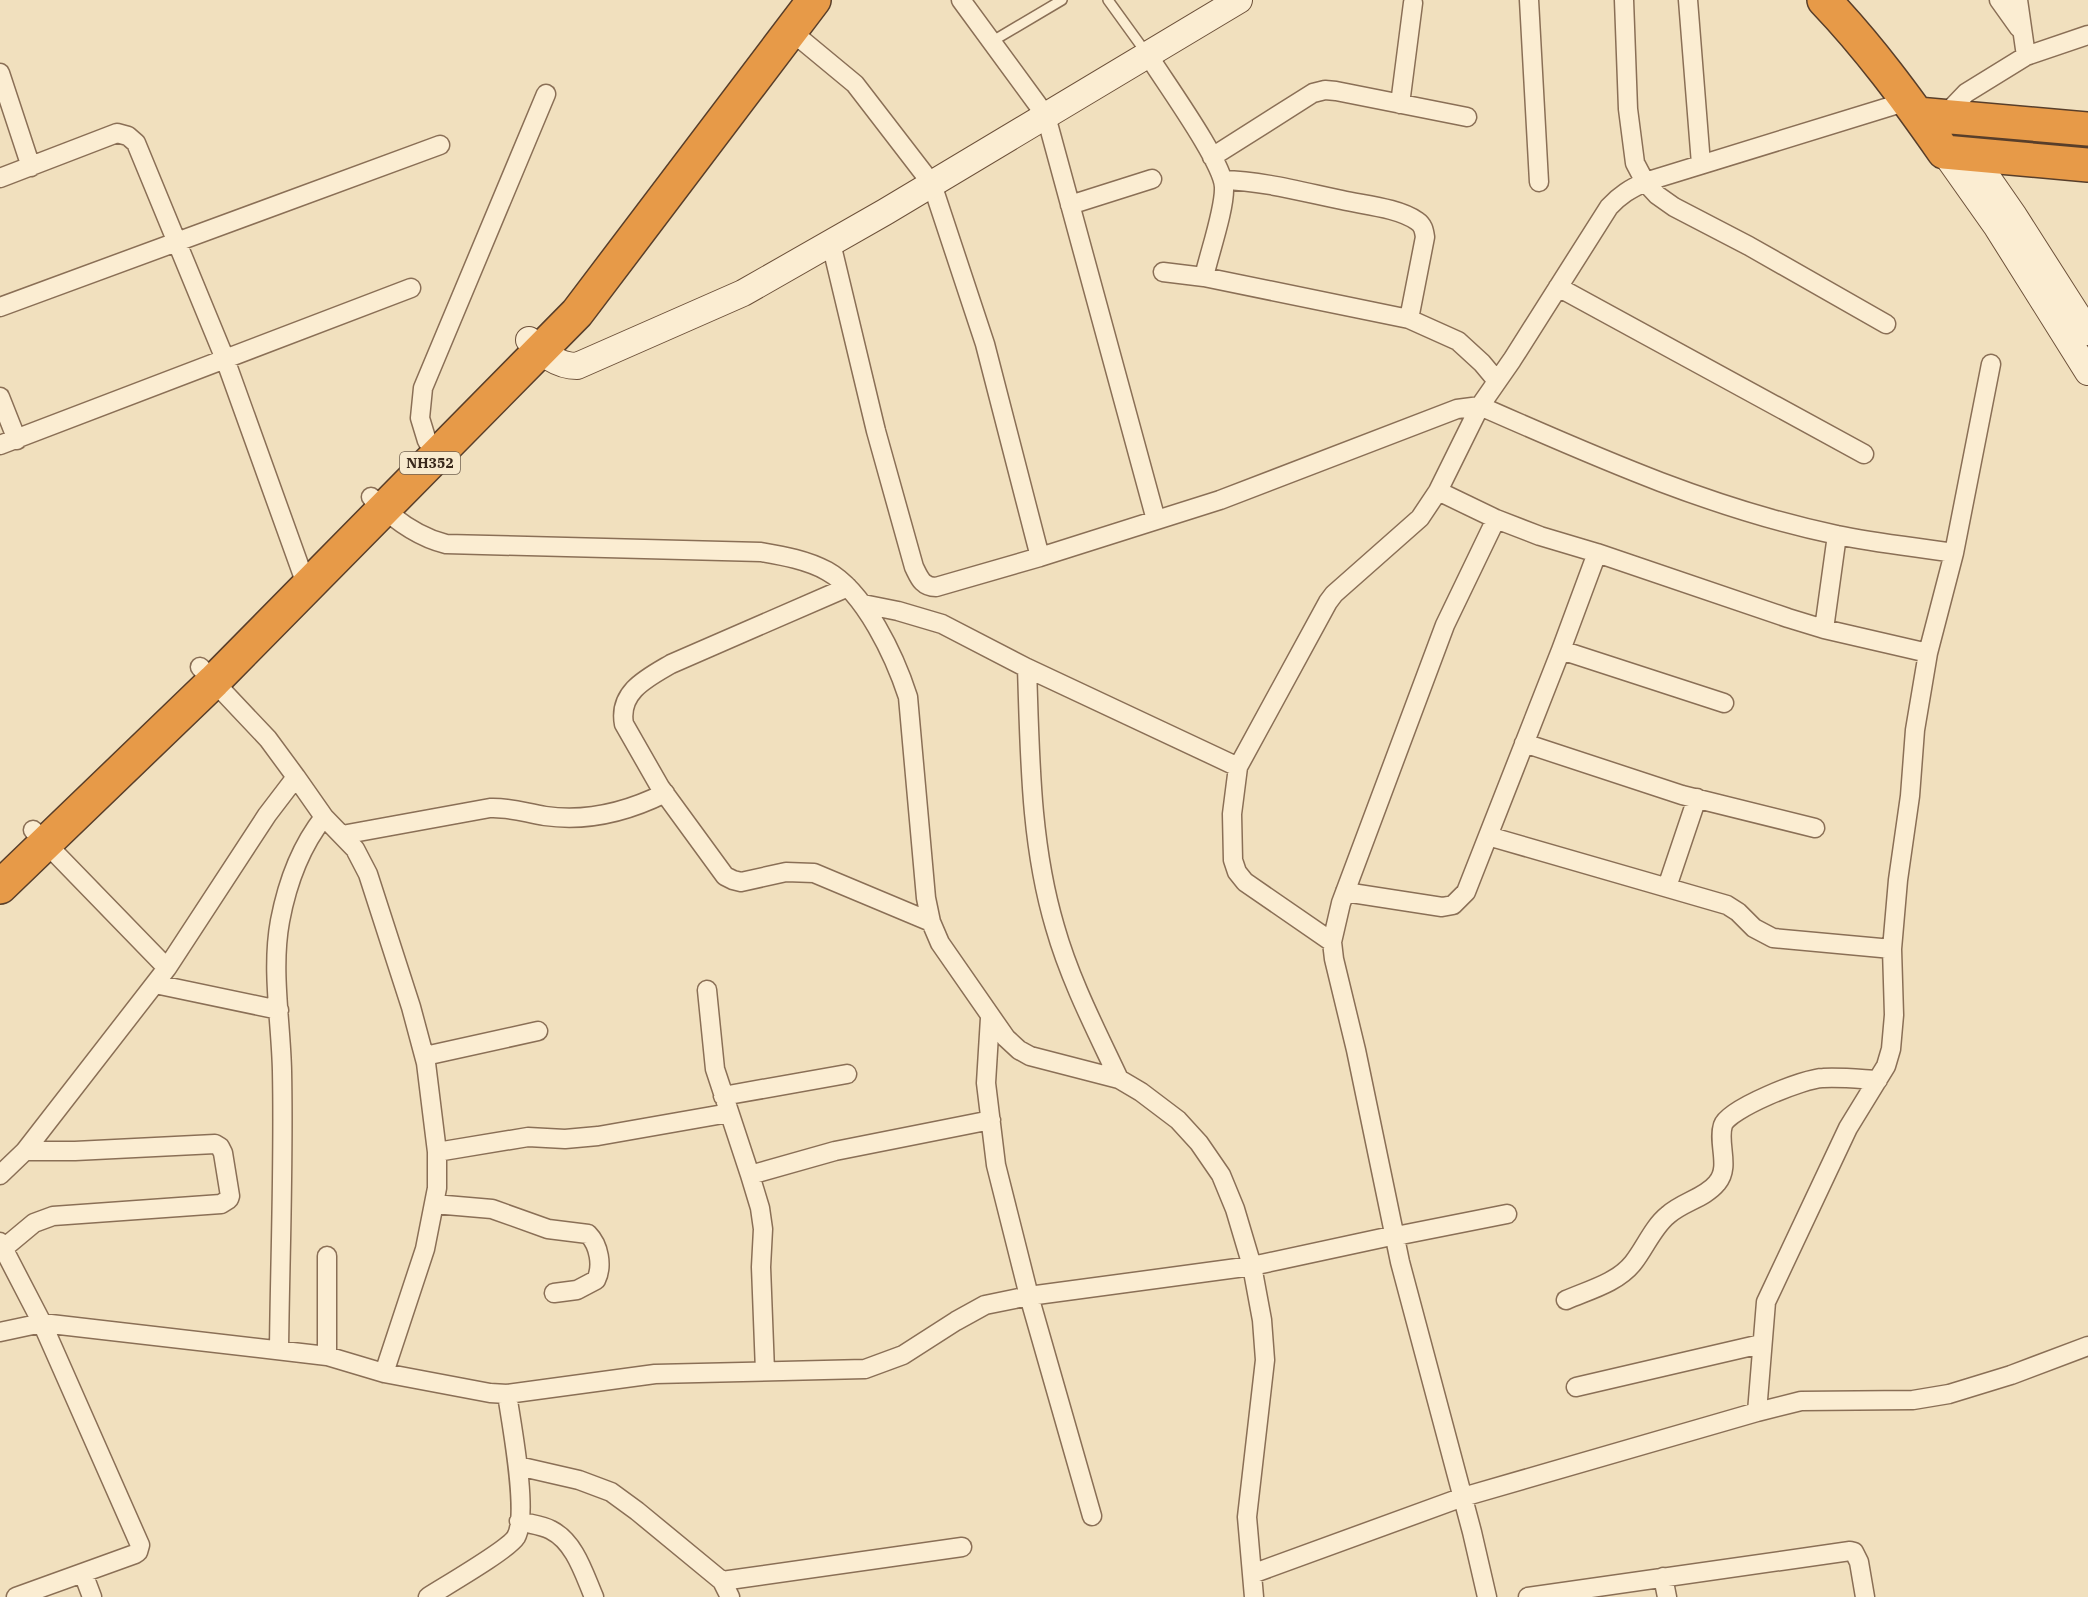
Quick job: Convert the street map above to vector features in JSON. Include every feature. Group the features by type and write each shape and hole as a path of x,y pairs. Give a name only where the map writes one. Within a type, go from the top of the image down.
{"highway":[{"name":"NH352","path":"0,886 40,836 207,674 535,345 592,266 793,15 814,0"},
{"path":"1824,0 1923,110 1958,153 2088,165"},
{"path":"1851,0 1872,22 1923,110"},
{"path":"1923,110 2088,129"},
{"name":"NH352","path":"377,503 427,441 535,345"},
{"name":"NH352","path":"0,862 40,836"}],"street":[{"path":"961,0 1046,116 1156,520"},
{"path":"535,345 556,361 568,366 588,363 743,294 1239,0"},
{"path":"1529,0 1539,182"},
{"path":"1624,0 1628,109 1635,163 1646,182 1657,195 1674,207 1749,246 1886,324"},
{"path":"1688,0 1701,164"},
{"path":"1999,0 2022,32"},
{"path":"2018,0 2026,56"},
{"path":"1400,104 1413,3"},
{"path":"793,15 855,84 932,184 985,344 1040,557"},
{"path":"1332,942 1245,882 1237,872 1233,860 1232,814 1238,767 1328,602 1334,594 1413,525 1438,491 1480,406 1609,207 1625,191 1701,164 1923,110 1966,93 2026,56 2088,35"},
{"path":"1148,55 1212,157 1223,180 1224,196 1204,277"},
{"path":"0,73 31,167"},
{"path":"1212,157 1299,100 1319,91 1336,91 1467,117"},
{"path":"427,441 420,418 423,388 546,94"},
{"path":"0,178 109,135 117,133 128,136 136,143 225,359 304,577"},
{"path":"0,308 440,145"},
{"path":"1958,153 2014,216 2088,332"},
{"path":"1958,153 1997,227 2088,372"},
{"path":"1070,206 1152,179"},
{"path":"1223,180 1248,181 1380,208 1420,223 1425,237 1409,319"},
{"path":"831,243 876,431 914,567 923,584 930,587 1040,557 1220,500 1457,410 1480,406 1636,474 1715,502 1837,535 1954,553"},
{"path":"1163,272 1204,277 1409,319 1458,341 1482,363 1497,381"},
{"path":"1558,287 1863,454"},
{"path":"0,398 8,442 411,288"},
{"path":"1757,1412 1764,1310 1768,1296 1848,1128 1886,1066 1892,1049 1894,1015 1892,949 1898,880 1910,796 1915,730 1928,653 1954,553 1991,364"},
{"path":"1438,491 1496,519 1540,536 1824,629 1928,653"},
{"path":"377,503 419,535 446,544 761,552 794,558 829,572 848,587 863,604 899,670 908,697 926,898 931,922 940,943 990,1018 1019,1050 1050,1062 1119,1079 1159,1104 1178,1120 1199,1143 1221,1175 1235,1209 1252,1266 1262,1320 1265,1359 1247,1517 1254,1597"},
{"path":"1487,1597 1463,1497 1400,1262 1332,942 1345,892 1441,634 1496,519"},
{"path":"1824,629 1837,535"},
{"path":"1345,892 1442,907 1453,905 1466,892 1562,650 1597,553"},
{"path":"848,587 671,664 646,678 631,692 623,714 624,724 665,793 720,869 732,880 753,880 786,872 814,873 931,922"},
{"path":"863,604 898,611 942,624 1027,668 1238,767"},
{"path":"1562,650 1724,703"},
{"path":"1027,668 1032,795 1040,865 1055,928 1083,1002 1119,1079"},
{"path":"207,674 268,739 324,817 355,849 368,874 425,1056 437,1152 437,1188 425,1249 384,1373"},
{"path":"1524,742 1696,798 1815,828"},
{"path":"0,1175 25,1151 167,968 255,834 296,777"},
{"path":"342,836 490,808 509,808 557,817 590,818 612,814 665,793"},
{"path":"1668,887 1696,798"},
{"path":"279,1350 282,1071 276,948 280,920 289,888 306,842 324,817"},
{"path":"40,836 167,968"},
{"path":"1488,836 1727,905 1738,912 1754,928 1773,938 1892,949"},
{"path":"155,984 279,1010"},
{"path":"707,990 716,1069 760,1208 763,1229 761,1276 765,1371"},
{"path":"990,1018 986,1083 996,1165 1029,1296 1092,1516"},
{"path":"425,1056 538,1030"},
{"path":"437,1152 528,1137 579,1138 847,1074"},
{"path":"1566,1300 1625,1272 1665,1217 1718,1182 1723,1166 1722,1130 1730,1115 1793,1084 1811,1079 1824,1077 1878,1080"},
{"path":"750,1175 835,1151 991,1120"},
{"path":"16,1597 137,1553 140,1545 42,1323 2,1245 34,1223 53,1216 221,1204 230,1196 223,1153 215,1144 75,1151 25,1151"},
{"path":"434,1204 492,1209 548,1229 588,1234 597,1247 600,1270 596,1280 577,1290 554,1293"},
{"path":"0,1332 42,1323 279,1350 327,1356 384,1373 490,1393 507,1394 655,1374 865,1369 903,1355 985,1305 1029,1296 1252,1266 1507,1214"},
{"path":"327,1256 327,1356"},
{"path":"1576,1387 1761,1344"},
{"path":"1252,1574 1463,1497 1757,1412 1801,1401 1913,1400 1949,1394 2011,1375 2088,1346"},
{"path":"428,1597 510,1543 518,1530 518,1466 507,1394"},
{"path":"518,1466 579,1480 611,1492 637,1510 726,1589 962,1547"},
{"path":"519,1521 549,1529 560,1535 576,1557 594,1597"},
{"path":"1528,1597 1850,1551 1854,1552 1859,1562 1865,1597"},
{"path":"83,1574 92,1597"},
{"path":"1664,1576 1666,1597"}],"lane":[{"path":"991,42 1062,0"},
{"path":"1108,0 1148,55"}]}
